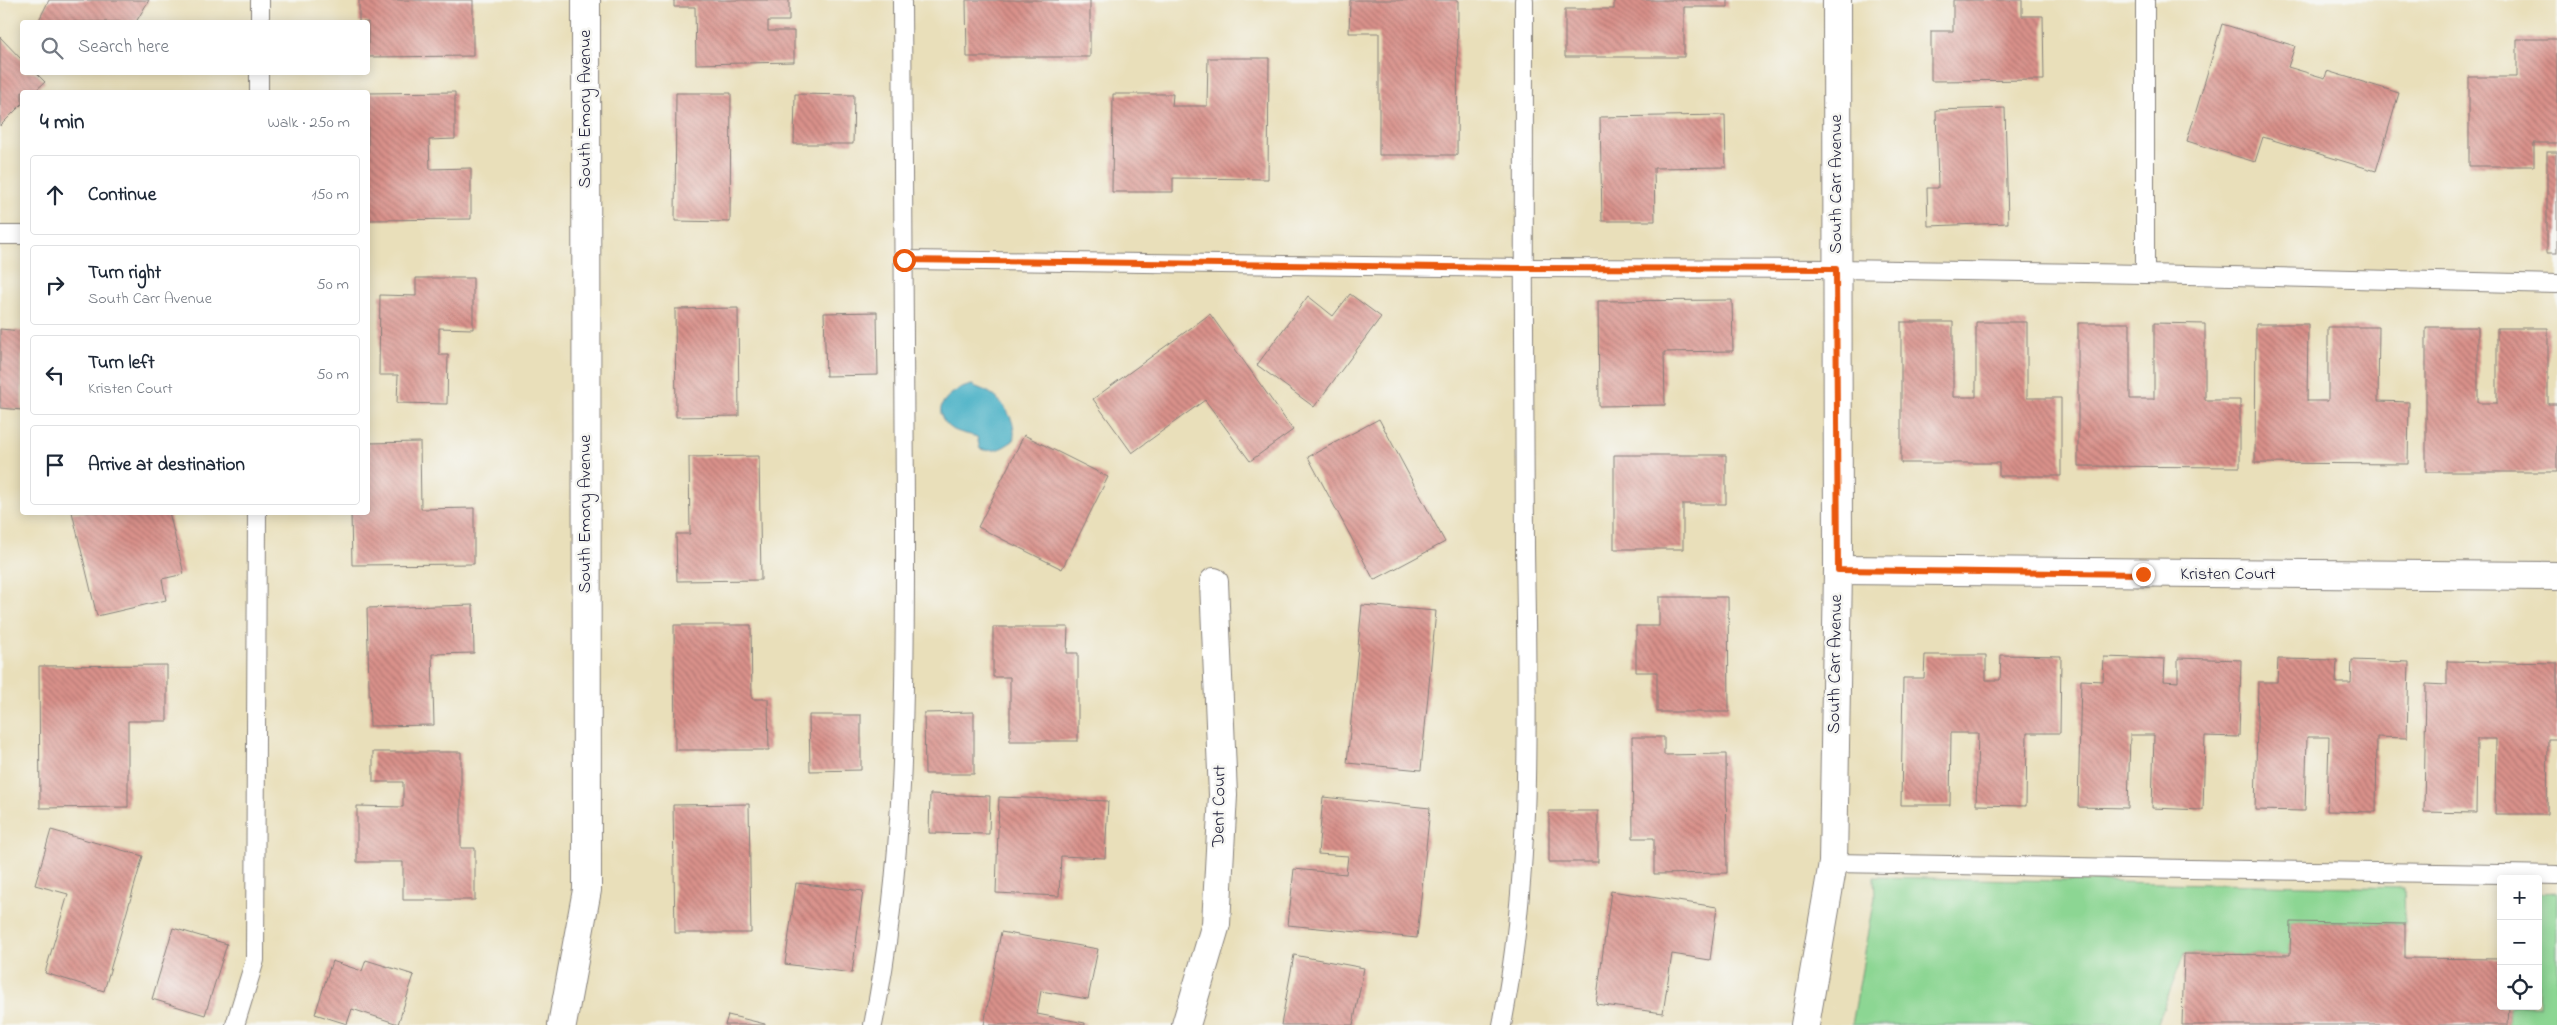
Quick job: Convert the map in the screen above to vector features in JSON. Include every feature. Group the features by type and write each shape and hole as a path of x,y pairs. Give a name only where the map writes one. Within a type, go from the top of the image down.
{"street":[{"name":"South Emory Avenue","path":"562,1025 587,890 586,0"},
{"name":"South Carr Avenue","path":"1805,1025 1833,863 1838,570 1836,0"},
{"name":"Kristen Court","path":"1838,570 2557,576"},
{"name":"Dent Court","path":"1186,1025 1216,924 1223,795 1214,582"}],"lane":[{"path":"260,0 260,20"},
{"path":"873,1025 886,963 898,818 905,635 902,0"},
{"path":"1502,1025 1510,985 1520,893 1527,751 1523,268 1524,0"},
{"path":"2144,274 2145,0"},
{"path":"259,75 259,90"},
{"path":"0,235 20,235"},
{"path":"904,260 1523,268 1836,269 2557,284"},
{"path":"236,1025 255,960 257,515"},
{"path":"1833,863 2557,875"}],"green space":[{"path":"1874,877 2404,888 2405,924 2291,922 2290,955 2184,954 2157,1025 1852,1025 1875,897"},
{"path":"2557,892 2557,1025 2508,1025 2509,1010 2542,1010 2542,893"}],"water":[{"path":"972,385 988,392 1001,402 1012,421 1014,428 1013,441 1001,448 989,451 980,449 977,437 954,430 944,421 941,407 945,400 964,387"}],"building":[{"path":"49,0 149,0 137,20 39,20"},
{"path":"359,0 473,0 473,56 370,57 370,20 359,20"},
{"path":"674,0 789,0 789,21 768,21 768,31 794,31 794,62 696,64 695,7 674,7"},
{"path":"966,0 1090,0 1090,57 967,57"},
{"path":"1350,0 1458,0 1457,155 1379,155 1379,33 1349,33"},
{"path":"1614,0 1728,0 1728,7 1684,7 1684,57 1565,57 1565,9 1614,9"},
{"path":"1953,0 2022,0 2022,16 2043,16 2044,80 1931,81 1931,31 1953,31"},
{"path":"2222,24 2295,46 2288,67 2325,78 2327,71 2399,93 2376,171 2263,137 2255,162 2187,141"},
{"path":"0,37 20,58 20,75 38,75 45,82 36,90 20,90 20,106 0,126"},
{"path":"2517,39 2557,39 2557,143 2534,143 2534,166 2469,166 2469,77 2517,77"},
{"path":"1208,58 1269,58 1268,179 1173,178 1173,192 1112,192 1113,94 1173,94 1172,106 1207,106"},
{"path":"455,92 455,139 429,140 430,169 471,168 471,219 370,220 370,93"},
{"path":"676,93 731,93 730,222 675,221"},
{"path":"795,94 854,95 853,144 794,144"},
{"path":"2005,108 2008,223 1928,226 1927,188 1938,188 1936,110"},
{"path":"1725,115 1726,167 1654,168 1655,221 1602,221 1600,117"},
{"path":"2547,152 2557,152 2557,253 2547,253"},
{"path":"416,278 473,278 473,329 439,328 439,355 448,355 447,404 397,403 398,375 379,375 380,295 416,296"},
{"path":"1350,294 1381,317 1314,407 1257,365 1308,296 1333,316"},
{"path":"1732,300 1733,351 1664,352 1665,405 1599,406 1598,301"},
{"path":"738,308 739,416 676,417 675,309"},
{"path":"877,312 878,375 826,376 824,313"},
{"path":"1210,314 1293,430 1250,461 1205,400 1132,453 1093,399"},
{"path":"1901,322 1953,322 1953,397 1976,397 1976,322 2027,322 2027,398 2061,398 2061,476 1999,476 1999,463 1901,463"},
{"path":"2078,323 2130,323 2130,399 2154,399 2154,323 2205,324 2205,400 2240,400 2240,467 2078,466"},
{"path":"2256,324 2308,324 2307,401 2328,401 2328,327 2379,327 2378,401 2409,402 2408,464 2255,463"},
{"path":"2426,327 2478,327 2478,403 2497,403 2497,328 2548,328 2548,404 2557,404 2557,472 2426,472"},
{"path":"0,329 20,331 20,410 0,408"},
{"path":"1379,419 1445,542 1374,580 1308,457"},
{"path":"1024,435 1108,477 1062,569 978,527"},
{"path":"420,442 421,509 474,508 474,564 352,565 351,515 370,515 370,443"},
{"path":"1614,455 1726,455 1726,504 1683,504 1683,549 1614,549"},
{"path":"759,456 761,580 677,581 676,534 690,534 689,457"},
{"path":"73,515 170,515 184,574 162,579 166,600 97,616"},
{"path":"1659,597 1728,597 1729,712 1657,712 1657,672 1636,672 1636,626 1659,626"},
{"path":"473,605 474,653 432,654 434,725 370,726 367,608"},
{"path":"1362,605 1436,611 1421,770 1347,763"},
{"path":"674,625 751,625 752,699 768,699 769,750 675,750"},
{"path":"993,627 1068,627 1067,653 1078,653 1078,741 1010,741 1010,677 993,677"},
{"path":"1925,655 1986,655 1986,680 2000,680 2001,655 2061,656 2060,733 2027,733 2026,806 1976,805 1978,733 1951,733 1950,805 1901,805 1903,678 1924,678"},
{"path":"2104,657 2165,659 2164,681 2178,682 2178,658 2241,660 2239,737 2205,736 2203,810 2152,808 2154,735 2130,735 2128,808 2078,807 2081,680 2103,681"},
{"path":"2278,659 2337,660 2336,683 2351,683 2352,660 2409,662 2407,738 2377,737 2376,812 2327,811 2329,737 2307,737 2305,811 2255,810 2258,682 2277,682"},
{"path":"2447,661 2557,663 2557,739 2548,739 2547,814 2495,814 2496,739 2477,739 2476,813 2424,812 2426,684 2447,685"},
{"path":"167,665 167,721 128,721 128,807 40,808 39,666"},
{"path":"974,712 974,774 925,774 924,713"},
{"path":"809,715 861,715 861,770 810,771"},
{"path":"1632,737 1664,737 1664,755 1726,754 1727,873 1654,874 1654,838 1633,838"},
{"path":"373,752 461,752 461,848 475,848 475,900 403,900 403,862 357,862 357,806 403,807 403,782 373,782"},
{"path":"930,794 990,796 989,834 929,833"},
{"path":"999,797 1108,801 1105,858 1061,856 1059,896 996,893"},
{"path":"1323,797 1430,808 1417,938 1288,925 1294,869 1346,874 1348,856 1318,854"},
{"path":"749,804 751,933 675,933 673,805"},
{"path":"1549,811 1598,811 1598,862 1549,862"},
{"path":"51,830 143,856 104,991 45,973 68,894 35,885"},
{"path":"796,883 863,891 852,973 785,964"},
{"path":"1611,891 1717,907 1710,960 1672,954 1663,1013 1596,1004"},
{"path":"2291,922 2405,924 2405,958 2497,959 2497,1010 2509,1010 2508,1025 2182,1025 2184,954 2290,955"},
{"path":"173,928 227,944 205,1015 152,999"},
{"path":"1001,932 1098,949 1088,999 1041,991 1037,1014 1085,1023 1085,1025 984,1025"},
{"path":"1294,955 1364,968 1353,1025 1281,1025"},
{"path":"366,960 414,975 398,1024 352,1009 347,1024 315,1014 332,961 362,971"},
{"path":"728,1015 765,1024 765,1025 725,1025"}],"route":[{"path":"904,260 1523,268 1836,269 1838,570 2143,574"}]}
